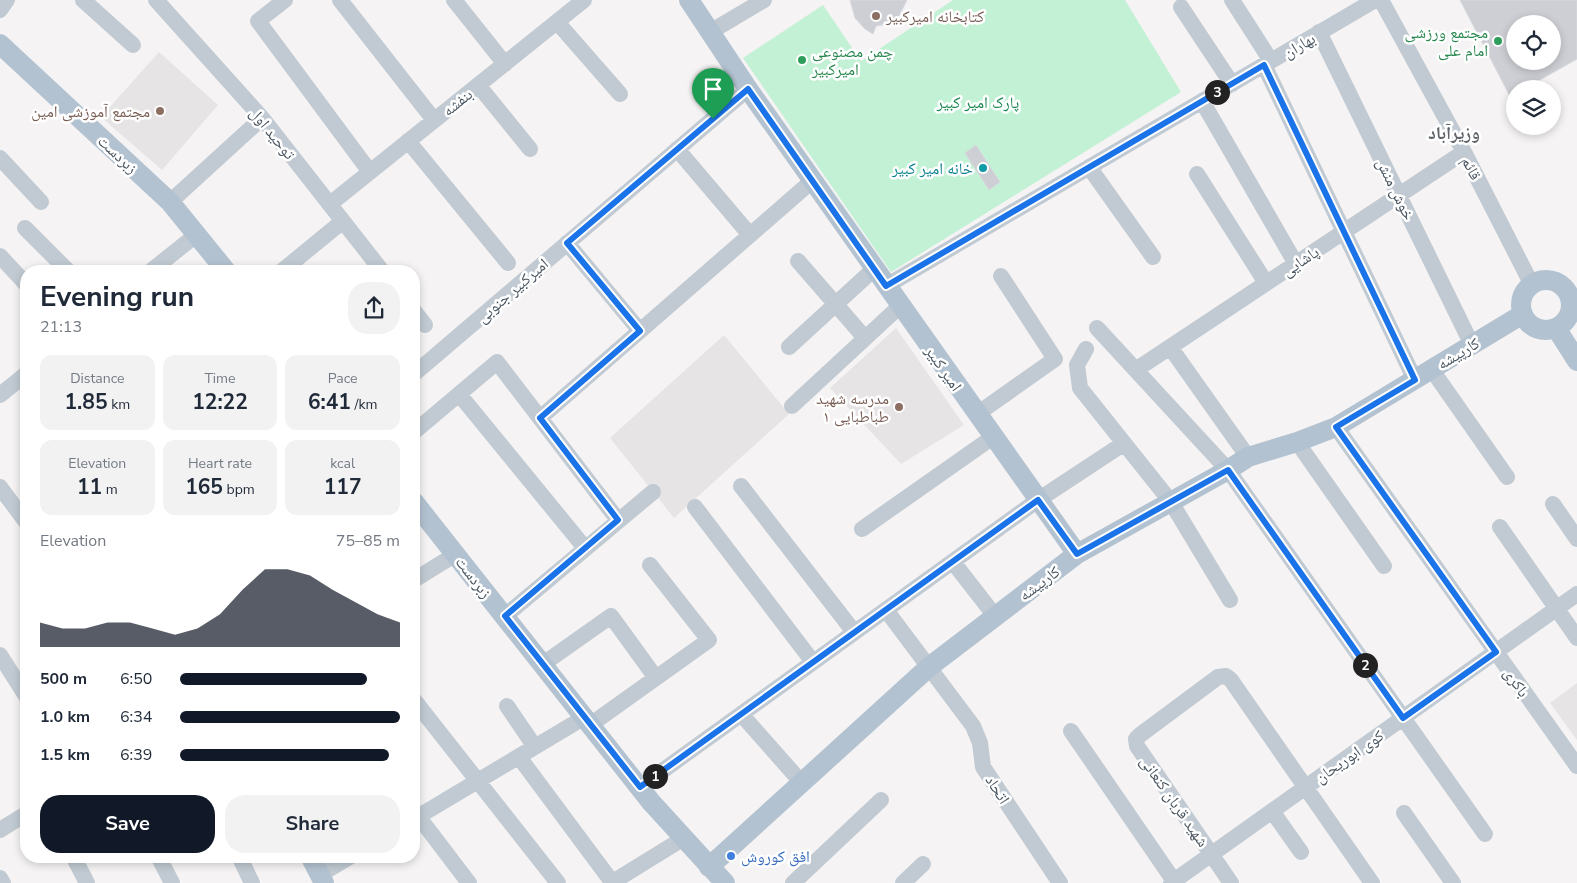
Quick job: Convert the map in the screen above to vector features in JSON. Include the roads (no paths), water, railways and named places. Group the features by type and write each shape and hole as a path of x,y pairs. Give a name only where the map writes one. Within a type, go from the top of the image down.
{"main road":[{"name":"امیر کبیر","path":"689,0 812,181 1077,554"},
{"name":"زبردست","path":"0,44 170,202 221,265"},
{"path":"1546,280 1571,286 1569,296 1570,311 1562,324 1556,328 1540,330 1533,326 1523,314 1523,298 1526,290 1532,285 1546,280"},
{"name":"کارپیشه","path":"709,866 929,667 1077,554 1248,457 1297,442 1336,427 1523,314"},
{"path":"1556,328 1577,360"},
{"name":"زبردست","path":"420,509 640,787 725,883"},
{"path":"314,863 322,879"}],"street":[{"path":"0,10 8,0"},
{"path":"83,0 133,45"},
{"name":"توحید اول","path":"156,0 262,118 377,265"},
{"path":"285,0 258,21 370,172"},
{"path":"340,0 434,120"},
{"path":"454,0 505,64"},
{"name":"بنفشه","path":"330,204 557,22 566,5 584,0"},
{"path":"710,32 764,0"},
{"path":"1232,0 1268,63 1344,232 1423,375 1507,477"},
{"name":"بهاران","path":"886,286 1320,32 1355,5 1375,0"},
{"name":"قائم","path":"1381,0 1464,152 1532,285"},
{"path":"1180,7 1232,84"},
{"path":"557,22 620,94"},
{"name":"خوش منش","path":"1320,32 1472,345"},
{"path":"478,85 530,149"},
{"name":"امیرکبیر جنوبی","path":"420,369 748,89"},
{"path":"1202,101 1296,264"},
{"path":"170,202 262,118"},
{"path":"408,141 508,263"},
{"path":"677,150 750,235"},
{"name":"پاشایی","path":"1137,370 1464,152"},
{"path":"0,158 41,202"},
{"path":"1089,167 1153,257"},
{"path":"1197,174 1266,283"},
{"path":"540,418 812,181"},
{"path":"289,265 343,221"},
{"path":"25,228 62,265"},
{"path":"158,265 196,235"},
{"path":"567,243 640,331"},
{"path":"0,256 20,278"},
{"path":"798,261 865,338"},
{"path":"789,347 874,269"},
{"path":"977,414 1055,359 1002,276"},
{"path":"792,406 900,306"},
{"path":"420,319 425,325"},
{"path":"1097,328 1228,470 1485,834"},
{"path":"1086,348 1077,365 1080,388 1171,502 1230,600"},
{"path":"1170,348 1248,457"},
{"path":"420,427 497,362 618,520"},
{"path":"0,395 20,379"},
{"path":"459,394 586,548"},
{"name":"باکری","path":"1336,427 1577,766"},
{"path":"862,529 993,437"},
{"path":"1297,442 1384,566"},
{"path":"640,787 1038,500 1123,444"},
{"path":"0,486 20,514"},
{"path":"742,486 854,632"},
{"path":"505,616 653,492"},
{"path":"1553,504 1577,539"},
{"path":"695,507 813,662"},
{"path":"1500,526 1577,638"},
{"path":"420,576 456,554"},
{"path":"953,562 996,616"},
{"path":"420,816 519,756 588,721 656,678 709,640 650,565"},
{"name":"کوی ابوریحان","path":"1172,882 1577,594"},
{"name":"اتحاد","path":"886,610 973,726 980,743 983,766 1060,883"},
{"path":"543,664 611,616 656,678"},
{"path":"0,656 20,687"},
{"name":"شهید قربان کنعانی","path":"1212,854 1137,746 1136,739 1140,734 1218,678 1226,676 1232,680 1306,787"},
{"path":"507,706 535,747"},
{"path":"420,708 558,883"},
{"path":"741,714 802,783"},
{"path":"1071,731 1172,882"},
{"path":"519,756 612,883 684,838"},
{"path":"1306,787 1372,883"},
{"path":"793,883 881,800"},
{"path":"1272,811 1301,852"},
{"path":"1404,813 1453,883"},
{"path":"0,830 20,818"},
{"path":"420,823 468,883"},
{"path":"1212,854 1231,883"},
{"path":"77,863 87,883"},
{"path":"162,863 172,883"},
{"path":"242,863 252,883"},
{"path":"322,879 342,863"},
{"path":"903,883 923,864"},
{"path":"0,878 3,883"}],"place":[{"name":"کتابخانه امیرکبیر","path":"876,16"},
{"name":"مجتمع ورزشی امام علی","path":"1498,41"},
{"name":"چمن مصنوعی امیرکبیر","path":"802,60"},
{"name":"مجتمع آموزشی امین","path":"160,111"},
{"name":"خانه امیر کبیر","path":"983,168"},
{"name":"مدرسه شهید طباطبایی ۱","path":"899,407"},
{"name":"افق کوروش","path":"731,856"}],"district":[{"name":"وزیرآباد","path":"1454,133"}],"park label":[{"name":"پارک امیر کبیر","path":"978,102"}]}
